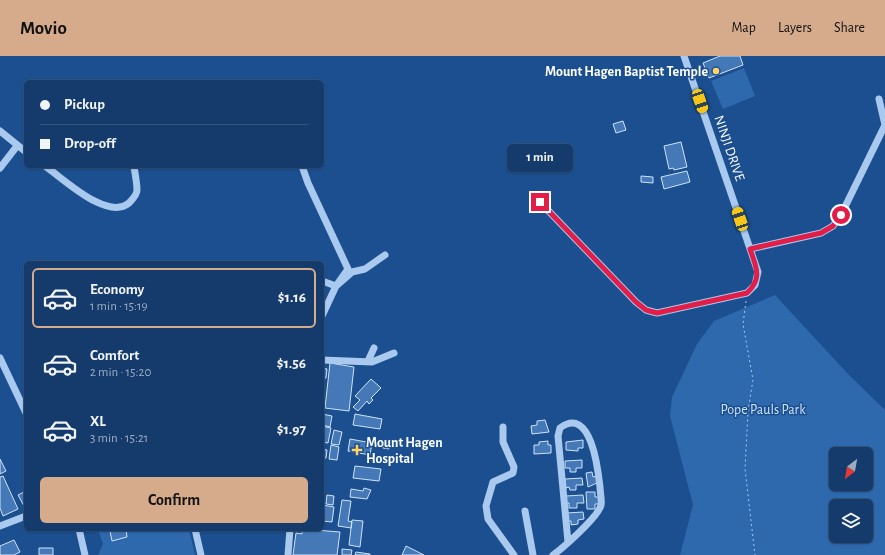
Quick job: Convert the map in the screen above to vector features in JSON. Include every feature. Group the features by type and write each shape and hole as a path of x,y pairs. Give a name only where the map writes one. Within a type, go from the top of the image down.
{"street":[{"name":"NINJI DRIVE","path":"684,56 758,272 755,285 747,293"},
{"path":"750,249 821,233 833,226 841,215 885,125 879,100"},
{"path":"0,131 24,151"},
{"path":"0,168 17,146"},
{"path":"48,168 96,202 111,208 123,208 132,200 137,192 134,168"},
{"path":"303,168 348,269 336,286 324,312"},
{"path":"540,202 636,302 646,310 657,313 747,293"},
{"path":"336,286 352,272 365,270 385,255"},
{"path":"324,282 336,286"},
{"path":"368,360 374,348"},
{"path":"324,360 368,360 372,362 394,353"},
{"path":"0,358 24,409"},
{"path":"553,555 568,542 597,516 602,505 599,476 591,442 585,430 576,423 567,423 560,428 558,436 568,542"},
{"path":"503,427 503,442 514,467 513,473 493,482 486,506 488,519 514,555"},
{"path":"525,511 533,555"},
{"path":"0,526 24,517"},
{"path":"79,531 85,555"},
{"path":"195,531 201,555"},
{"path":"288,555 290,531"}],"path":[{"path":"747,293 743,324 753,380 748,411 745,469 754,555"}],"green space":[{"path":"744,68 755,96 723,109 711,81"},
{"name":"Pope Pauls Park","path":"775,295 848,374 885,410 885,555 680,555 693,505 670,416 672,397 697,344 714,321"},
{"path":"99,531 189,531 195,555 98,555 103,544"}],"building":[{"name":"Mount Hagen Baptist Temple","path":"720,56 740,56 743,65 709,78 703,63"},
{"path":"623,121 626,130 616,133 613,124"},
{"path":"681,142 687,167 674,170 673,168 669,169 664,146"},
{"path":"687,171 690,182 664,189 661,177"},
{"path":"641,176 653,177 653,183 641,182"},
{"path":"330,363 354,367 349,411 325,408"},
{"path":"324,368 327,369 326,378 324,378"},
{"path":"371,379 381,388 371,398 373,400 369,404 367,401 358,411 353,407 360,400 355,396"},
{"path":"324,414 332,416 330,427 324,426"},
{"path":"355,414 382,419 380,429 353,425"},
{"path":"545,420 549,432 532,434 531,426 537,425 537,421"},
{"path":"324,426 331,428 328,443 324,442"},
{"path":"334,430 342,432 339,445 331,444"},
{"path":"350,439 372,443 370,455 348,451"},
{"path":"385,440 390,441 389,449 383,448"},
{"path":"583,440 583,448 578,448 578,451 566,450 566,442"},
{"path":"548,441 548,445 551,445 551,453 534,454 534,445 539,445 539,442"},
{"path":"331,445 339,447 337,460 329,459"},
{"path":"324,449 327,450 326,458 324,458"},
{"path":"0,459 6,471 0,474"},
{"path":"582,460 582,468 576,468 576,472 570,472 570,468 565,468 565,461"},
{"path":"355,466 381,469 379,481 353,478"},
{"path":"592,472 593,477 596,476 597,483 588,487 586,473"},
{"path":"3,476 18,509 3,516 0,508 0,477"},
{"path":"582,478 583,485 576,485 576,490 570,490 569,487 566,488 565,479"},
{"path":"364,488 371,490 367,499 350,497 351,489 363,491"},
{"path":"24,492 24,506 18,495"},
{"path":"586,492 595,492 595,497 599,497 599,504 595,504 595,509 587,509"},
{"path":"327,495 334,496 333,505 326,504"},
{"path":"583,495 584,503 577,503 577,508 569,508 569,503 566,503 566,496"},
{"path":"342,500 351,501 348,521 352,522 351,528 338,526"},
{"path":"324,505 334,507 332,522 324,521"},
{"path":"583,512 584,519 578,520 578,524 571,525 571,521 568,521 567,513"},
{"path":"352,520 363,521 360,547 349,545"},
{"path":"110,531 126,531 127,537 112,541"},
{"path":"302,531 340,532 337,555 293,555 296,533 302,534"},
{"path":"14,540 20,552 14,555 0,555 0,546"},
{"path":"406,546 424,555 402,555"},
{"path":"39,548 53,548 53,555 39,555"},
{"path":"342,549 352,550 351,555 342,555"},
{"path":"356,552 370,554 370,555 355,555"}],"place":[{"name":"Mount Hagen Baptist Temple","path":"716,71"},
{"name":"Mount Hagen Hospital","path":"357,450"}],"route":[{"path":"540,202 636,302 646,310 657,313 747,293 755,285 758,272 750,249 821,233 833,226 841,215"}]}
